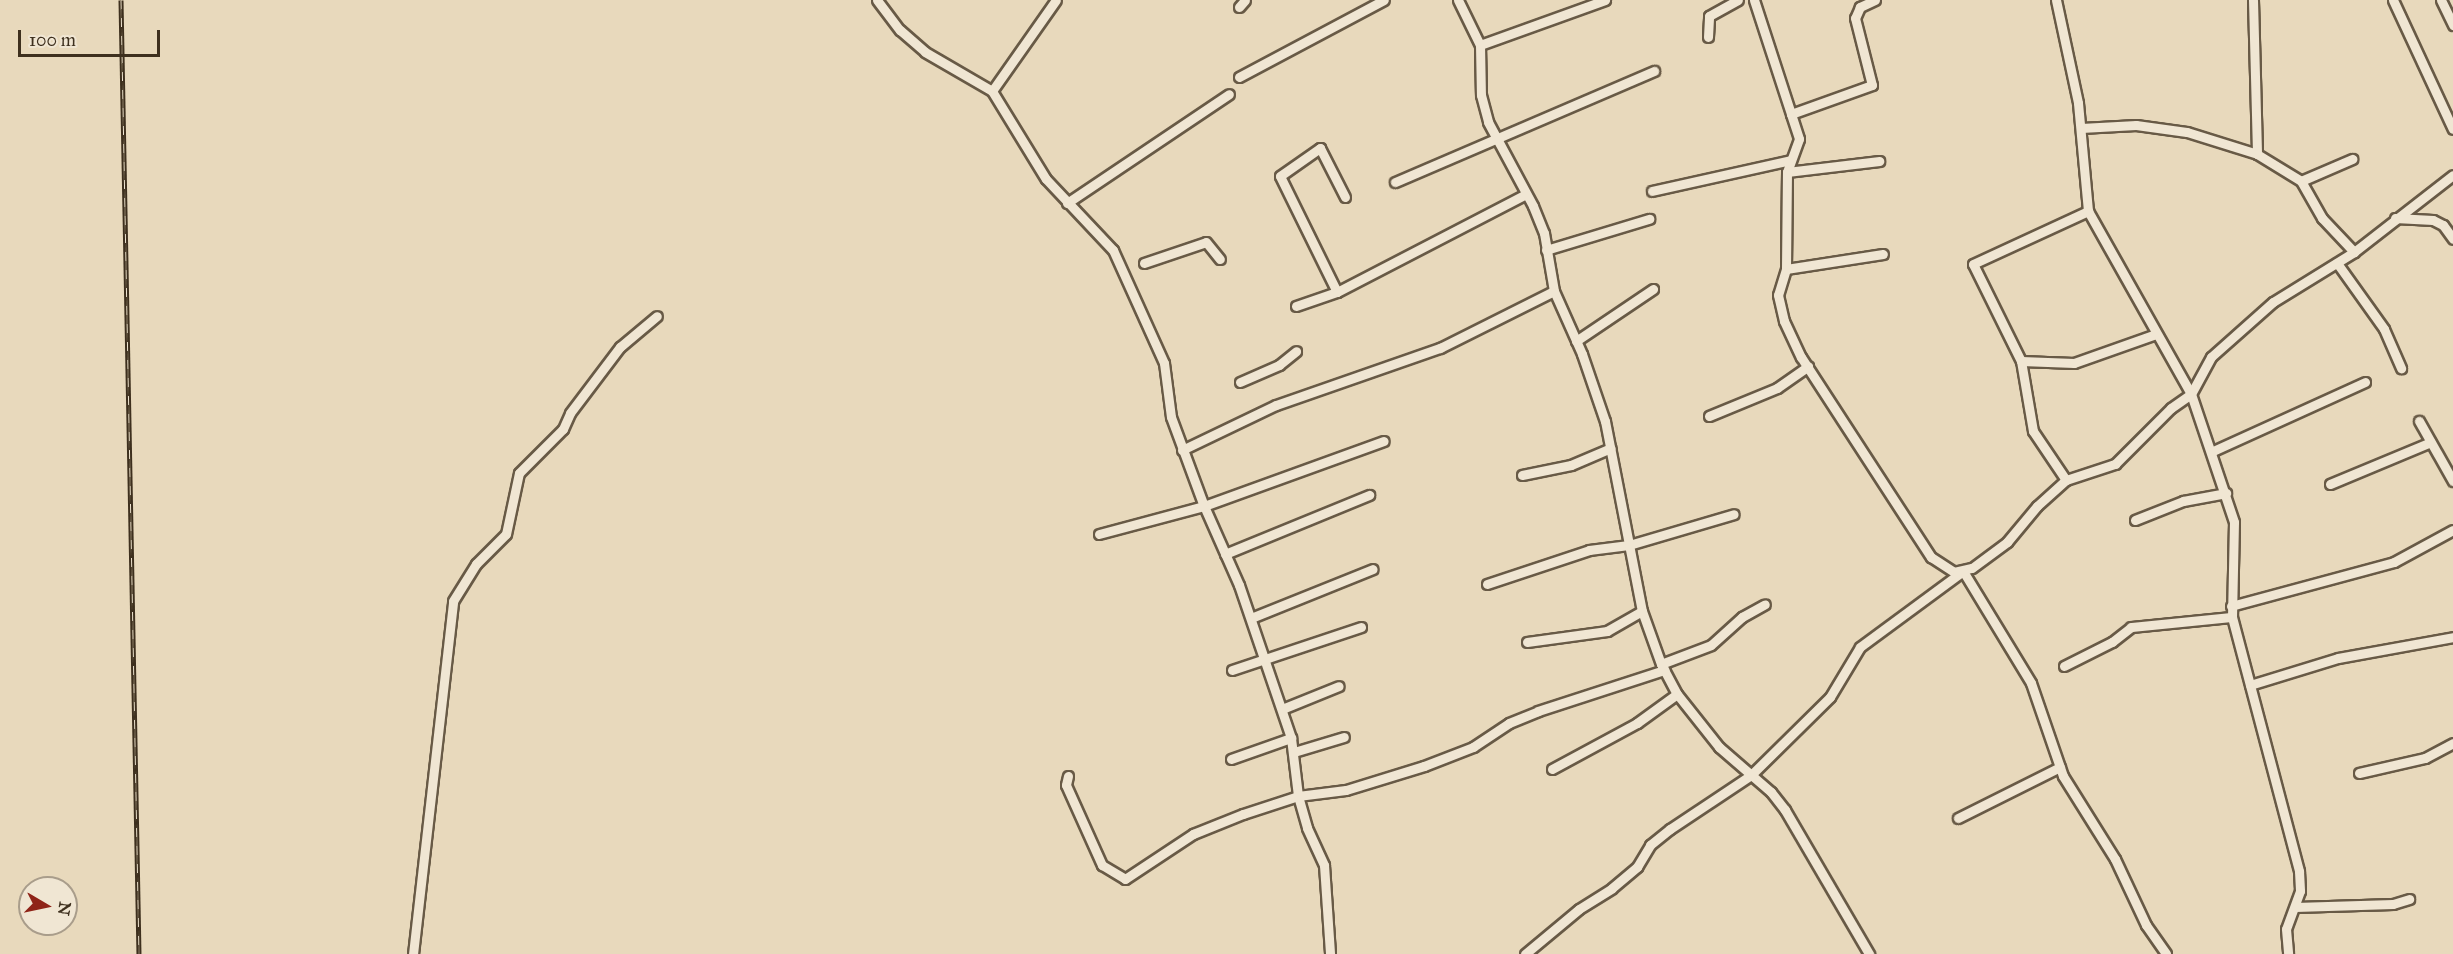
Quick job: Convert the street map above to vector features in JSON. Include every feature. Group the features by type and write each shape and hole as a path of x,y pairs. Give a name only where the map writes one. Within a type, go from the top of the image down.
{"street":[{"path":"877,0 900,30 924,52 992,91 1046,179 1113,250 1124,271 1164,363 1171,417 1182,450 1251,618 1291,738 1298,796 1307,828 1324,865 1330,954"},
{"path":"992,91 1056,0"},
{"path":"1239,77 1384,0"},
{"path":"1458,0 1480,45 1481,95 1496,138 1544,233 1554,291 1576,341 1611,448 1642,611 1663,667 1677,694 1719,747 1751,775 1785,810 1869,954"},
{"path":"1480,45 1605,0"},
{"path":"1708,36 1709,16 1738,0"},
{"path":"1754,0 1799,139 1787,172 1786,269 1778,295 1784,321 1808,366 1931,557 1954,572 1963,571"},
{"path":"1791,114 1872,85 1855,18 1860,7 1875,0"},
{"path":"2056,0 2081,128 2088,211 2191,394 2226,493 2236,540 2232,617 2296,852 2300,891 2286,929 2288,954"},
{"path":"2253,0 2257,154"},
{"path":"2393,0 2453,129"},
{"path":"2441,0 2453,25"},
{"path":"1395,182 1654,71"},
{"path":"1067,203 1229,94"},
{"path":"2081,128 2136,126 2187,132 2257,154 2301,181 2322,218 2354,252"},
{"path":"1337,292 1280,176 1320,148 1346,197"},
{"path":"2301,181 2352,159"},
{"path":"1652,191 1791,160"},
{"path":"1787,172 1879,160"},
{"path":"1525,954 1579,909 1620,881 1663,834 1751,775 1830,697 1860,647 1963,571 2007,542 2037,506 2066,480 2115,464 2170,408 2191,394 2211,357 2273,302 2354,252 2394,218 2453,175"},
{"path":"1296,306 1337,292 1526,194"},
{"path":"2066,480 2033,431 2021,361 1973,264 2088,211"},
{"path":"2394,218 2433,220 2443,225 2453,239"},
{"path":"1546,250 1649,219"},
{"path":"1144,263 1206,242 1220,259"},
{"path":"1786,269 1883,254"},
{"path":"2337,263 2384,329 2401,368"},
{"path":"1576,341 1653,289"},
{"path":"1182,450 1276,405 1440,348 1554,291"},
{"path":"413,954 453,601 476,564 506,534 519,473 563,429 570,413 620,347 657,316"},
{"path":"2021,361 2074,363 2156,334"},
{"path":"1240,382 1279,365 1296,351"},
{"path":"1709,416 1777,388 1808,366"},
{"path":"2212,451 2365,382"},
{"path":"2419,421 2453,481"},
{"path":"1099,534 1204,506 1384,441"},
{"path":"2330,484 2431,442"},
{"path":"1522,475 1571,465 1611,448"},
{"path":"2135,520 2183,501 2226,493"},
{"path":"1225,554 1369,495"},
{"path":"1487,584 1589,550 1629,545 1734,514"},
{"path":"2231,606 2394,562 2453,530"},
{"path":"1251,618 1373,569"},
{"path":"1963,571 2031,683 2060,767 2115,859 2146,924 2166,954"},
{"path":"1068,776 1066,785 1102,865 1125,879 1193,834 1298,796 1346,790 1424,766 1473,747 1509,723 1663,667 1711,645 1742,617 1765,604"},
{"path":"1527,642 1607,631 1642,611"},
{"path":"2064,666 2112,642 2131,627 2232,617"},
{"path":"1232,670 1361,627"},
{"path":"2250,685 2338,658 2453,637"},
{"path":"1282,709 1339,686"},
{"path":"1552,769 1637,723 1677,694"},
{"path":"1294,752 1344,737"},
{"path":"1231,759 1291,738"},
{"path":"2359,773 2425,758 2453,743"},
{"path":"1958,818 2060,767"},
{"path":"2295,907 2393,904 2409,899"}],"railway":[{"path":"121,0 139,954"}]}
